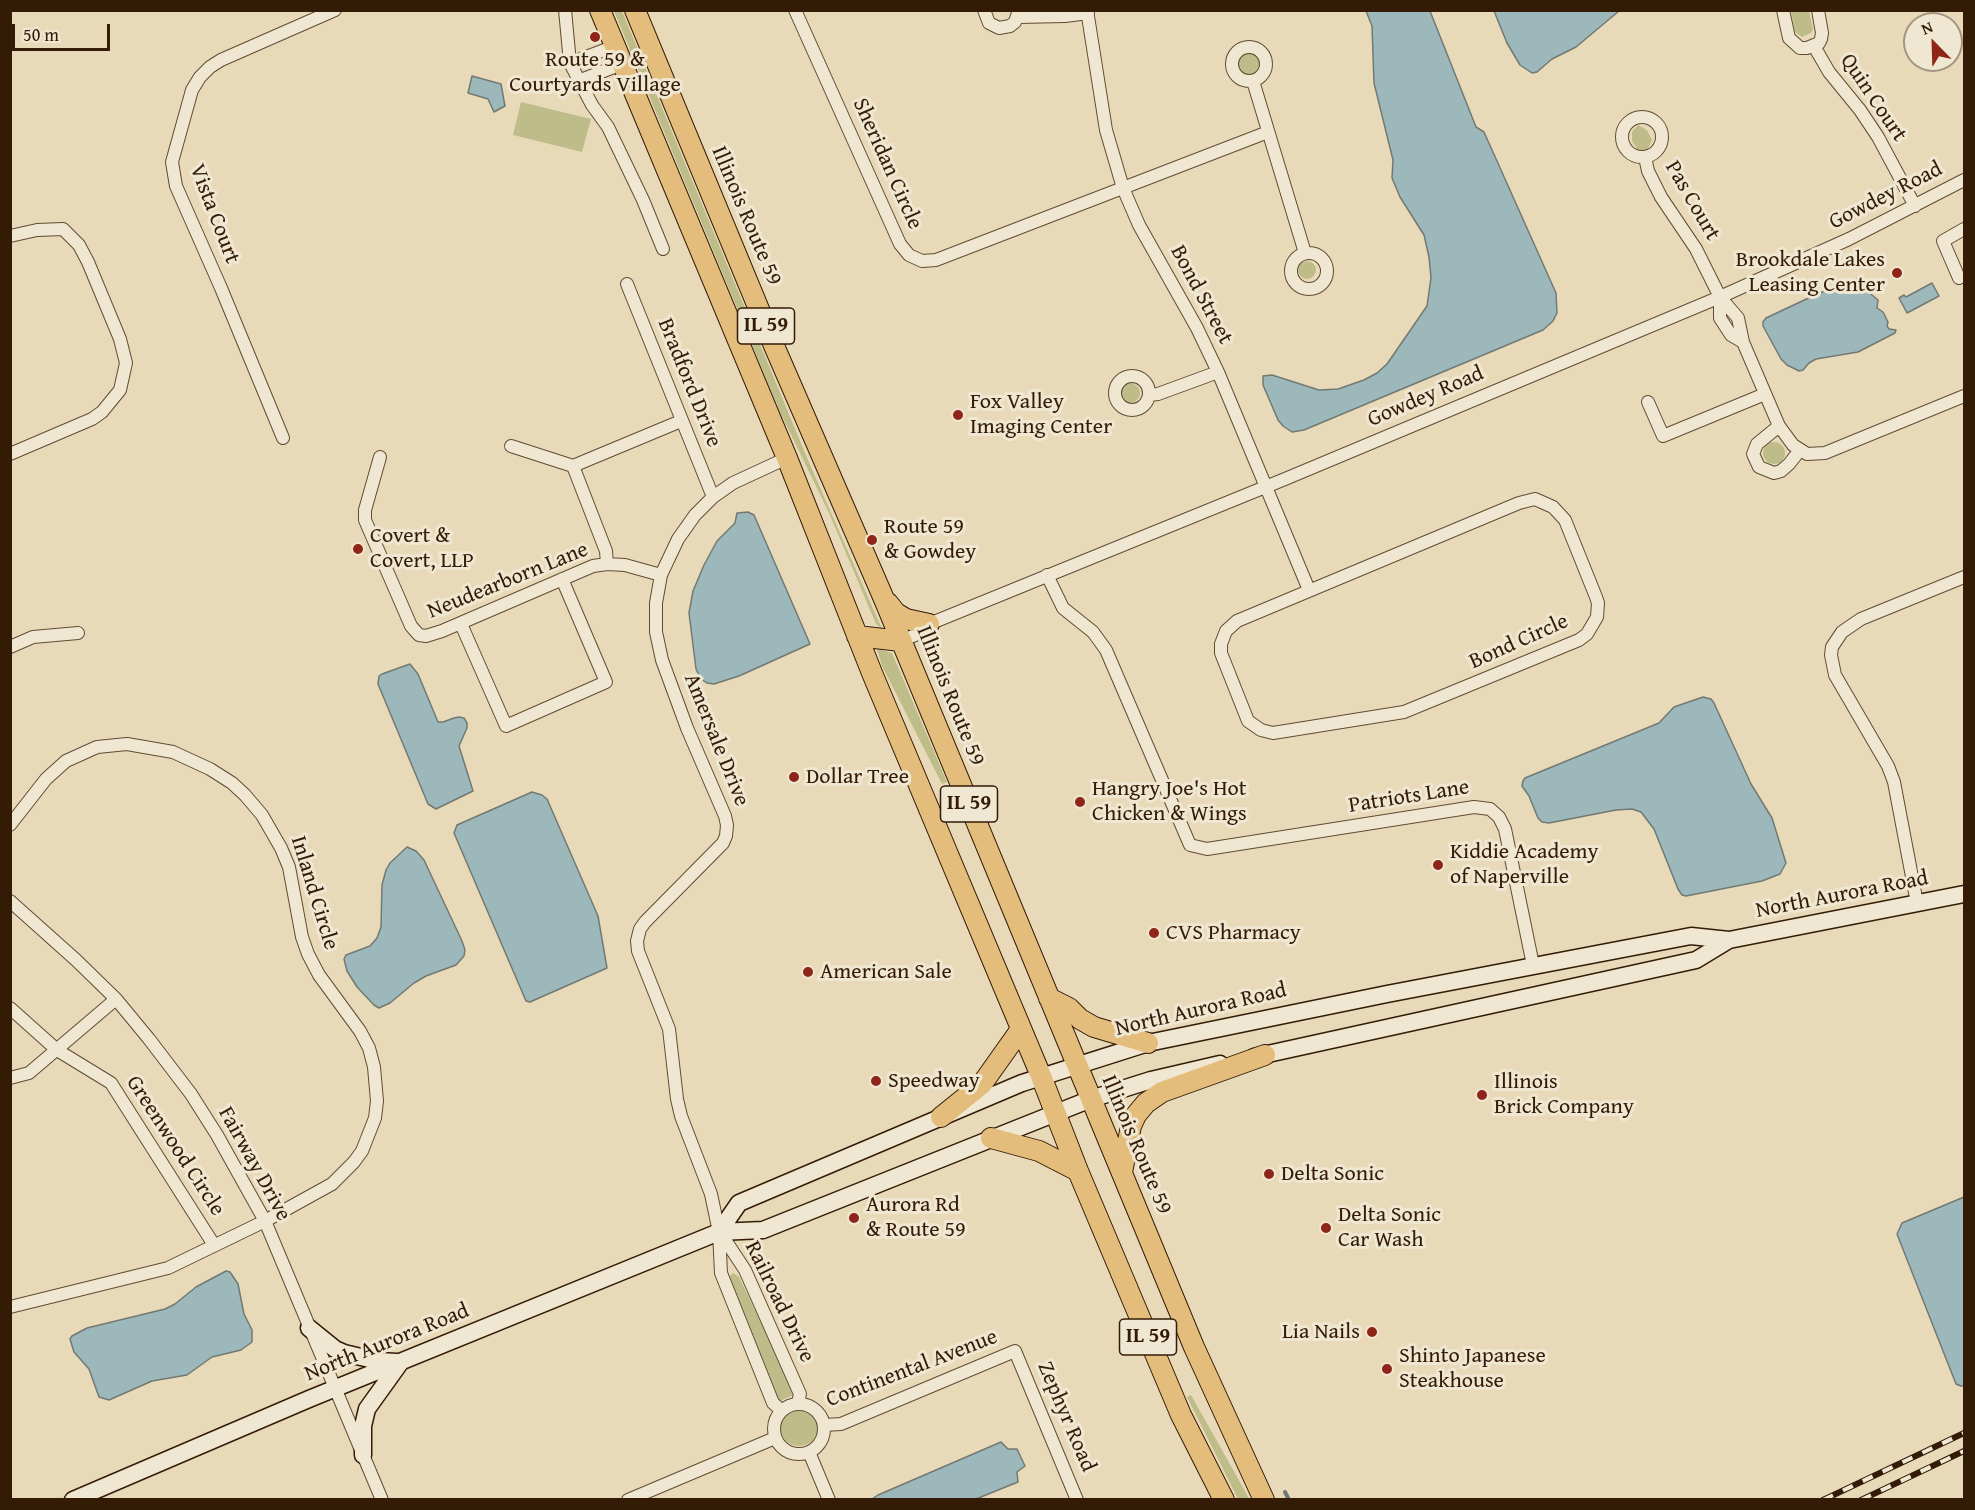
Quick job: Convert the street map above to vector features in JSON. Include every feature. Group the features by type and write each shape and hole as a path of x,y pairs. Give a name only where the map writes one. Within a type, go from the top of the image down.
{"main road":[{"name":"IL 59","path":"600,10 787,458 857,636 1041,1076 1078,1171 1181,1415 1224,1500"},
{"name":"Illinois Route 59","path":"635,10 775,348 884,599 1194,1347 1264,1500"},
{"path":"884,599 896,614 906,619 929,624"},
{"path":"857,636 901,641"},
{"name":"North Aurora Road","path":"719,1232 739,1203 1041,1076 1148,1043 1533,965 1691,936 1729,940 1965,894"},
{"name":"North Aurora Road","path":"72,1500 335,1389 719,1232 764,1230 1091,1099 1167,1076 1696,960 1729,940"},
{"path":"1049,998 1069,1008 1080,1019 1094,1027 1148,1043"},
{"path":"941,1117 982,1084 1020,1029"},
{"path":"1122,1172 1131,1126 1136,1115 1146,1103 1162,1092 1266,1054"},
{"path":"991,1138 1039,1151 1078,1171"},
{"path":"309,1328 334,1349 344,1353 378,1361 401,1362"},
{"path":"363,1455 363,1426 368,1409 401,1362"}],"street":[{"name":"Vista Court","path":"283,438 176,186 172,162 192,90 210,67 221,60 335,10"},
{"path":"565,10 570,63 592,105 608,127 643,200 663,249"},
{"name":"Sheridan Circle","path":"795,10 900,244 915,259 936,260 1268,132"},
{"path":"984,10 989,23 999,28 1010,26 1019,14 1065,16 1087,12"},
{"name":"Quin Court","path":"1783,10 1789,38 1800,48 1819,43 1822,33 1818,10"},
{"name":"Bond Street","path":"1087,12 1106,130 1123,188 1139,225 1197,328 1218,372 1309,590"},
{"name":"Quin Court","path":"1814,46 1829,72 1860,110 1878,137 1915,206"},
{"path":"570,63 618,55"},
{"path":"578,81 618,55"},
{"path":"1253,81 1305,253"},
{"name":"Pas Court","path":"1646,157 1648,171 1661,197 1696,249 1720,297 1720,318 1731,335 1743,342 1765,394"},
{"name":"Gowdey Road","path":"901,641 927,630 929,624 1720,297 1811,257 1965,180"},
{"path":"10,236 37,230 63,229 79,245 120,339 126,363 120,390 102,412 92,419 10,454"},
{"path":"1959,278 1943,241 1965,229"},
{"name":"Bradford Drive","path":"627,284 713,497"},
{"path":"1149,395 1158,394 1218,372"},
{"path":"1648,402 1663,436 1765,394 1786,438 1808,454 1825,453 1965,396"},
{"path":"512,446 573,466 681,421"},
{"path":"1779,426 1757,444 1753,454 1760,467 1774,473 1781,471 1800,450"},
{"name":"Neudearborn Lane","path":"380,457 365,510 365,520 415,632 426,636 461,624 593,566 625,565 661,575"},
{"name":"Amersale Drive","path":"719,1232 711,1194 679,1108 671,1060 669,1029 638,951 637,941 640,929 723,843 727,825 662,660 656,632 656,603 661,575 678,539 695,515 713,497 732,483 787,458"},
{"path":"573,466 606,551 607,564"},
{"name":"Bond Circle","path":"1535,499 1553,507 1565,520 1596,597 1598,609 1593,626 1579,640 1404,712 1274,733 1261,730 1252,726 1246,717 1223,662 1221,644 1223,637 1237,621 1309,590 1519,503 1535,499"},
{"name":"Patriots Lane","path":"1047,575 1063,608 1093,632 1106,650 1190,845 1207,849 1474,807 1490,809 1499,817 1505,830 1533,965"},
{"path":"1917,903 1894,782 1888,766 1834,675 1830,655 1832,647 1842,632 1862,619 1965,577"},
{"path":"461,624 506,726 606,682 562,579"},
{"path":"10,647 33,637 78,633"},
{"name":"Inland Circle","path":"10,825 46,779 66,761 97,747 127,744 173,752 210,769 245,795 274,834 289,867 302,937 308,954 319,975 360,1031 369,1048 374,1067 377,1101 375,1118 362,1151 340,1178 265,1221"},
{"name":"Fairway Drive","path":"10,901 116,999 191,1094 240,1174 265,1221 382,1500"},
{"path":"10,1078 29,1073 116,999"},
{"name":"Greenwood Circle","path":"10,1008 57,1050 111,1083 214,1245"},
{"name":"Greenwood Circle","path":"10,1307 168,1268 265,1221"},
{"name":"Railroad Drive","path":"719,1232 742,1265 800,1394 798,1403"},
{"name":"Railroad Drive","path":"719,1232 721,1273 773,1403 781,1410"},
{"name":"Continental Avenue","path":"824,1425 841,1424 1015,1351"},
{"name":"Zephyr Road","path":"1015,1351 1077,1500"},
{"path":"798,1403 813,1407 824,1425 821,1442 809,1452 798,1454 784,1450 775,1438 774,1423 781,1410 798,1403"},
{"path":"628,1500 775,1438"},
{"path":"809,1452 829,1500"}],"shaded area":[{"path":"614,11 622,11 808,460 882,629 876,624 829,513 780,412"},
{"path":"1791,11 1809,11 1813,29 1811,33 1802,37 1795,32"},
{"path":"1248,52 1256,55 1259,63 1256,71 1248,74 1240,71 1237,63 1240,55"},
{"path":"521,102 591,119 582,152 513,135"},
{"path":"1638,125 1647,130 1652,140 1646,153 1637,149 1632,141 1632,132"},
{"path":"1303,261 1311,261 1316,266 1314,277 1303,279 1298,274 1298,266"},
{"path":"1130,383 1137,386 1140,393 1137,400 1130,403 1123,400 1120,393 1123,386"},
{"path":"1774,442 1782,445 1785,453 1782,461 1774,464 1766,461 1763,453 1766,445"},
{"path":"877,649 892,653 947,782 942,784 882,666"},
{"path":"733,1273 739,1277 793,1395 778,1402 729,1277"},
{"path":"1191,1395 1249,1499 1238,1499 1187,1397"},
{"path":"799,1408 813,1413 818,1427 813,1441 799,1446 785,1441 780,1427 785,1413"}],"water":[{"path":"1366,11 1430,11 1476,127 1484,132 1556,293 1557,313 1553,321 1543,330 1304,430 1292,432 1278,420 1263,385 1263,376 1272,375 1319,390 1338,389 1364,380 1387,364 1427,306 1431,278 1429,257 1424,235 1400,197 1392,178 1393,160 1374,83 1372,26"},
{"path":"1494,11 1619,11 1576,47 1552,59 1537,72 1532,73 1520,65 1507,43"},
{"path":"472,76 501,84 505,106 494,112 488,99 468,93"},
{"path":"1858,278 1866,290 1878,300 1877,308 1883,312 1889,329 1896,330 1895,333 1858,352 1816,359 1803,370 1799,371 1787,365 1781,359 1763,326 1766,318"},
{"path":"1932,283 1939,296 1907,313 1899,298 1904,295 1906,297"},
{"path":"748,512 754,515 810,644 739,676 714,684 707,683 701,679 696,669 689,613 693,591 704,565 717,541 735,523 737,513"},
{"path":"410,664 418,674 438,722 459,717 464,718 467,723 459,746 473,791 436,809 428,804 378,684 379,676 382,674"},
{"path":"1703,697 1711,699 1714,703 1751,784 1772,818 1786,863 1780,874 1762,881 1686,896 1682,895 1678,889 1654,829 1641,812 1632,809 1616,810 1549,823 1542,822 1538,818 1522,786 1525,778 1659,723 1674,707"},
{"path":"532,792 547,799 598,916 607,968 530,1002 526,1001 454,833 457,825"},
{"path":"407,847 416,851 424,860 462,941 464,956 456,965 426,976 390,1003 379,1008 357,987 347,971 344,959 346,955 370,946 377,938 381,927 382,885 386,870"},
{"path":"1964,1197 1964,1386 1961,1386 1956,1384 1897,1234 1902,1223"},
{"path":"226,1271 230,1272 238,1284 244,1314 252,1330 252,1342 241,1350 212,1357 187,1375 152,1381 109,1400 99,1397 89,1369 74,1352 70,1339 72,1336 87,1328 165,1309 196,1287"},
{"path":"1001,1442 1008,1449 1017,1449 1025,1466 1017,1472 1018,1482 976,1499 872,1499 878,1495"}],"waterway":[{"path":"1285,1492 1289,1500"}],"railway":[{"path":"1823,1500 1964,1433"},
{"path":"1861,1500 1964,1451"}],"place":[{"name":"Route 59 & Courtyards Village","path":"595,37"},
{"name":"Brookdale Lakes Leasing Center","path":"1897,273"},
{"name":"Fox Valley Imaging Center","path":"958,415"},
{"name":"Route 59 & Gowdey","path":"872,540"},
{"name":"Covert & Covert, LLP","path":"358,549"},
{"name":"Dollar Tree","path":"794,777"},
{"name":"Hangry Joe's Hot Chicken & Wings","path":"1080,802"},
{"name":"Kiddie Academy of Naperville","path":"1438,865"},
{"name":"CVS Pharmacy","path":"1154,933"},
{"name":"American Sale","path":"808,972"},
{"name":"Speedway","path":"876,1081"},
{"name":"Illinois Brick Company","path":"1482,1095"},
{"name":"Delta Sonic","path":"1269,1174"},
{"name":"Aurora Rd & Route 59","path":"854,1218"},
{"name":"Delta Sonic Car Wash","path":"1326,1228"},
{"name":"Lia Nails","path":"1372,1332"},
{"name":"Shinto Japanese Steakhouse","path":"1387,1369"}]}
